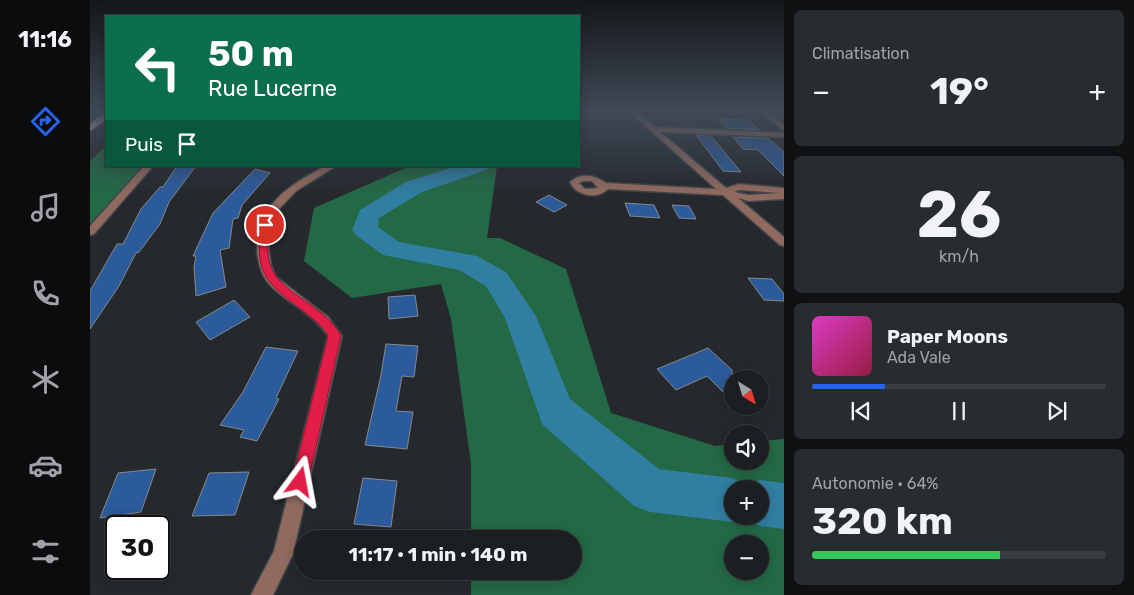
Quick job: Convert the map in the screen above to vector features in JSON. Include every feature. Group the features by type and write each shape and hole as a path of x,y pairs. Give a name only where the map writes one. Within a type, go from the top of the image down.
{"street":[{"path":"663,140 784,243"},
{"path":"90,232 148,167"},
{"path":"262,595 283,554 335,336 330,326 274,282 265,266 263,247 265,225 272,209 288,191 323,168"},
{"path":"603,186 724,192 749,198 784,196"},
{"path":"724,192 739,187 784,191"}],"green space":[{"path":"105,147 105,167 144,167 90,225 90,161"},
{"path":"408,167 497,167 487,238 500,238 566,269 611,413 715,446 724,445 724,470 769,470 769,440 784,439 784,595 471,595 471,580 582,580 582,530 471,530 471,464 451,319 441,284 352,298 304,261 314,208"}],"building":[{"path":"700,140 714,140 741,172 723,171"},
{"path":"735,140 770,140 784,152 784,176 758,150 743,149"},
{"path":"176,167 195,167 169,202 160,224 139,252 136,253 119,286 90,329 90,291 117,244 123,244 141,209 160,187 163,187"},
{"path":"255,169 270,173 242,205 238,218 233,219 229,248 220,250 226,287 196,296 194,267 196,256 193,256 213,213"},
{"path":"549,195 567,205 554,212 536,202"},
{"path":"625,203 654,205 660,218 630,216"},
{"path":"672,205 689,206 696,219 679,218"},
{"path":"748,278 772,279 784,294 784,301 764,300"},
{"path":"415,295 418,316 389,319 388,297"},
{"path":"234,300 250,317 210,340 196,322"},
{"path":"386,344 418,346 414,377 402,376 396,411 413,412 407,449 365,445"},
{"path":"266,347 298,351 276,398 279,399 257,441 240,437 244,430 220,425 243,392"},
{"path":"708,348 732,370 724,370 724,393 707,376 676,390 657,369"},
{"path":"156,469 141,512 105,515 105,517 100,518 118,473"},
{"path":"249,472 235,515 192,516 209,473"},
{"path":"363,478 397,481 391,527 354,524"}],"waterway":[{"path":"476,167 414,187 368,215 365,230 392,249 467,262 496,279 520,316 556,411 650,490 724,499"},
{"path":"769,504 784,506"}],"route":[{"path":"265,225 263,247 265,266 274,282 330,326 335,336 300,482"}]}
